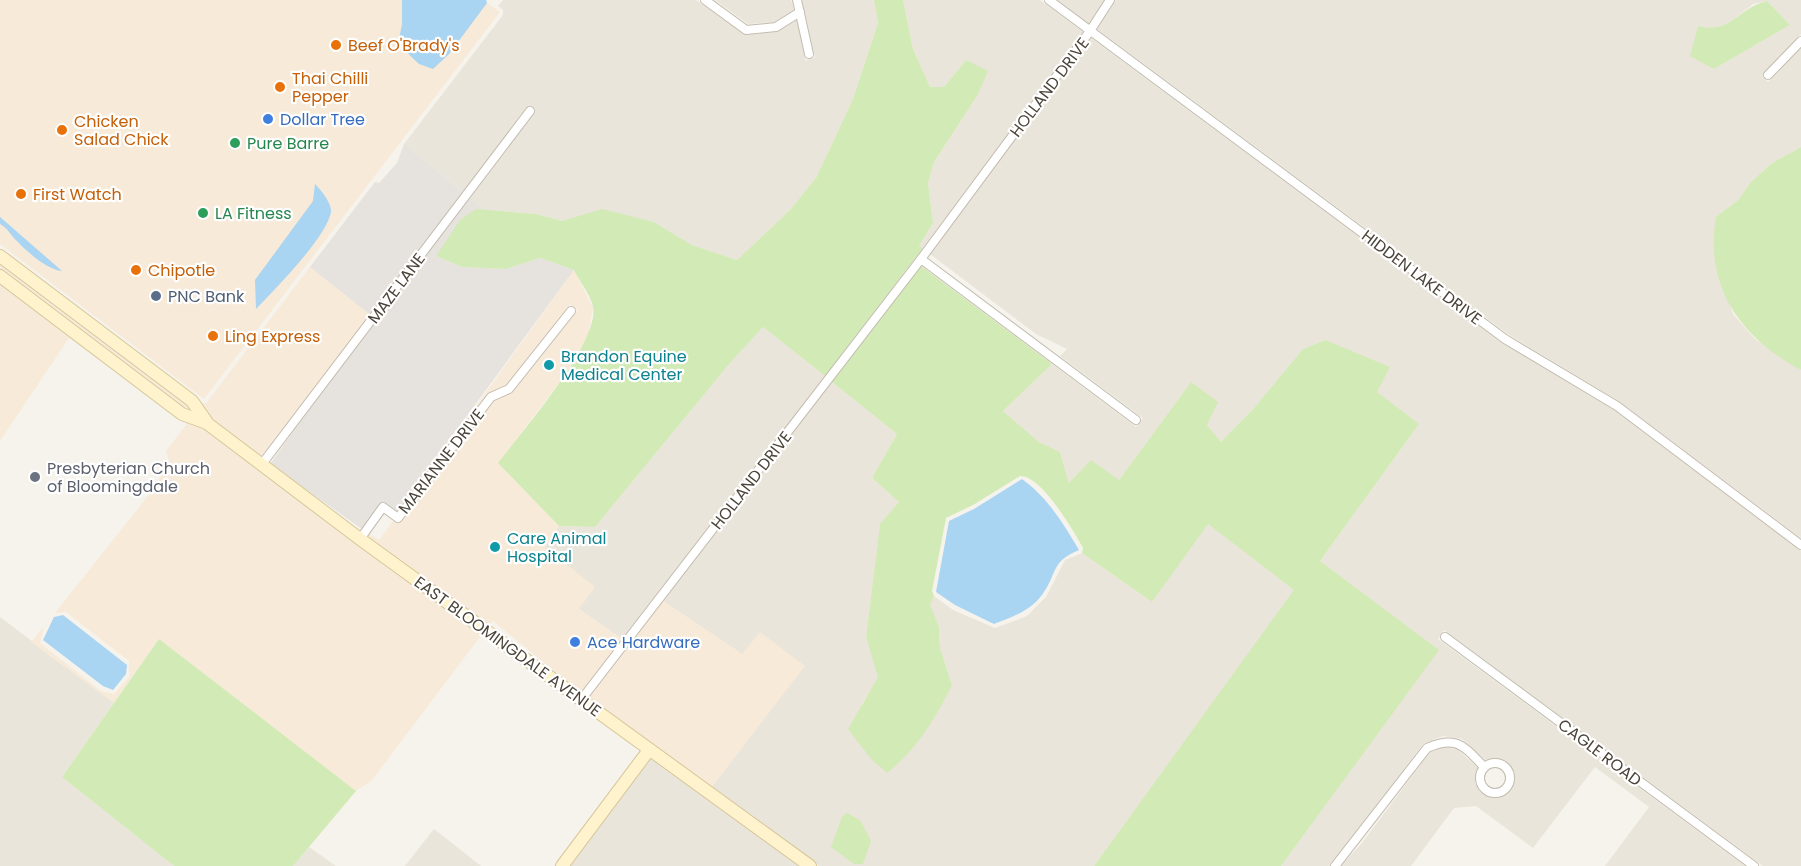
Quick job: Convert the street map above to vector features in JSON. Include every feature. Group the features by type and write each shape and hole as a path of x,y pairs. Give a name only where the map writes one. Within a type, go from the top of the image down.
{"main road":[{"name":"EAST BLOOMINGDALE AVENUE","path":"0,256 192,401 208,424"},
{"name":"EAST BLOOMINGDALE AVENUE","path":"0,276 183,414 208,424 360,539 810,866"},
{"path":"562,866 649,750"}],"street":[{"path":"705,0 746,30 776,27 800,12"},
{"path":"797,0 810,54"},
{"name":"HIDDEN LAKE DRIVE","path":"1049,0 1505,339 1617,406 1801,545"},
{"name":"HOLLAND DRIVE","path":"581,700 921,259 1090,31 1110,0"},
{"path":"1768,75 1801,41"},
{"name":"MAZE LANE","path":"262,464 530,111"},
{"path":"921,259 1136,420"},
{"name":"MARIANNE DRIVE","path":"360,539 383,507 398,518 490,397 509,389 571,311"},
{"name":"CAGLE ROAD","path":"1445,637 1754,866"},
{"path":"1335,866 1427,747 1442,741 1459,743 1484,767"}],"shaded area":[{"path":"0,0 483,0 500,12 204,399 0,244"},
{"path":"503,0 696,0 746,35 776,32 797,20 806,61 815,57 802,0 874,0 878,23 853,99 816,178 790,210 737,260 692,245 654,222 603,210 562,221 536,214 485,210 404,144 503,15 503,10 498,6"},
{"path":"715,0 791,0 794,10 775,22 748,24"},
{"path":"903,0 1040,0 1083,32 923,248 919,246 933,223 928,183 934,162 977,96 966,60 944,87 930,87 913,49"},
{"path":"1058,0 1105,0 1089,24"},
{"path":"1116,0 1801,0 1801,34 1762,76 1768,82 1801,48 1801,147 1772,163 1751,182 1738,200 1716,217 1716,261 1733,314 1755,339 1801,370 1801,538 1620,402 1508,334 1097,29","holes":["1767,1 1790,25 1714,69 1698,27 1712,30 1728,24 1753,4"]},
{"path":"1091,38 1502,343 1614,410 1801,551 1801,866 1763,866 1444,630 1438,639 1745,866 1605,866 1649,807 1595,767 1533,848 1476,806 1454,808 1411,866 1341,866 1362,843 1430,752 1442,746 1456,748 1478,768 1475,783 1481,793 1497,798 1509,792 1515,777 1505,761 1493,758 1485,761 1462,739 1443,736 1423,744 1331,866 1281,866 1438,650 1320,561 1419,424 1376,392 1325,340 1303,349 1254,408 1221,442 1207,425 1191,382 1119,480 1069,483 1060,452 1039,442 1003,411 1052,364 1136,427 1143,418 1060,356 1067,349 1036,334 930,254"},
{"path":"404,144 485,210 476,209 436,256 462,267 506,269 540,258 574,270 397,511 386,503 379,504 362,529 270,464 374,318 310,267 375,182 379,183 397,163"},
{"path":"0,262 188,405 194,413 185,410 0,269"},
{"path":"310,267 374,318 270,464 292,432 285,427 261,457 212,419 198,401 203,404 207,402"},
{"path":"574,270 593,308 588,337 562,379 498,463 559,526 545,547 595,587 579,609 622,639 581,693 493,621 489,625 367,537 370,534 379,540 393,521 402,521 493,401 512,392 578,310 570,304 506,385 487,394 448,445"},
{"path":"0,283 208,430 483,633 372,780 356,791 159,639 114,703 31,642 44,626 40,643 101,691 114,694 129,677 129,661 66,612 55,613 155,487 169,461 166,451 187,424 69,338 0,441"},
{"path":"763,327 825,376 622,639 579,609 544,547 559,526 595,527 730,363"},
{"path":"832,382 897,434 872,478 899,502 880,525 866,637 879,677 861,705 952,685 940,648 939,627 929,604 934,596 953,610 995,628 1027,616 1046,597 1065,560 1082,553 1152,602 1207,523 1295,590 1094,866 819,866 711,788 804,666 742,654 663,601"},
{"path":"663,601 742,654 760,632 805,666 711,788 588,698"},
{"path":"0,617 114,703 62,777 174,866 0,866"},
{"path":"650,757 801,866 568,866"},
{"path":"434,829 481,866 405,866"},
{"path":"309,847 336,866 293,866"}],"green space":[{"path":"874,0 903,0 913,49 930,87 944,87 966,60 988,71 977,96 934,162 928,183 933,223 919,246 923,248 825,376 763,327 730,363 595,527 559,526 498,463 540,410 572,364 592,323 593,307 590,298 574,270 540,258 506,269 462,267 436,256 460,220 476,209 536,214 562,221 602,209 654,222 692,245 737,260 790,210 816,178 853,99 878,23"},
{"path":"1767,1 1790,25 1714,69 1690,56 1698,26 1718,27 1757,4"},
{"path":"1801,147 1801,370 1761,342 1732,308 1722,288 1716,266 1714,242 1716,217 1738,200 1751,182 1772,163"},
{"path":"921,266 1052,364 1003,411 1039,442 1060,452 1069,483 1091,460 1119,480 1191,382 1218,402 1207,425 1221,442 1254,408 1303,349 1325,340 1390,367 1377,392 1419,424 1320,561 1439,650 1281,866 1094,866 1294,590 1208,524 1152,602 1082,553 1083,548 1056,505 1029,478 1020,476 973,505 946,518 932,591 934,596 930,605 939,627 940,648 952,685 924,733 898,764 887,773 871,759 848,729 878,677 866,637 880,524 899,502 872,478 897,434 832,382"},
{"path":"159,639 356,791 293,866 174,866 62,777"},
{"path":"847,813 860,820 871,841 863,864 854,864 831,847 842,817"}],"water":[{"path":"402,0 486,0 487,3 449,54 433,69 419,64 398,44 402,24"},
{"path":"315,184 331,208 327,223 299,263 256,309 255,280 313,201"},
{"path":"0,217 62,271 44,264 26,250 0,224"},
{"path":"1022,479 1047,503 1079,550 1063,559 1037,601 1020,613 994,624 955,605 936,592 949,521 974,509"},
{"path":"63,615 127,665 126,674 113,690 103,686 43,640 54,617"}],"place":[{"name":"Beef O'Brady's","path":"336,45"},
{"name":"Thai Chilli Pepper","path":"280,87"},
{"name":"Dollar Tree","path":"268,119"},
{"name":"Chicken Salad Chick","path":"62,130"},
{"name":"Pure Barre","path":"235,143"},
{"name":"First Watch","path":"21,194"},
{"name":"LA Fitness","path":"203,213"},
{"name":"Chipotle","path":"136,270"},
{"name":"PNC Bank","path":"156,296"},
{"name":"Ling Express","path":"213,336"},
{"name":"Brandon Equine Medical Center","path":"549,365"},
{"name":"Presbyterian Church of Bloomingdale","path":"35,477"},
{"name":"Care Animal Hospital","path":"495,547"},
{"name":"Ace Hardware","path":"575,642"}]}
